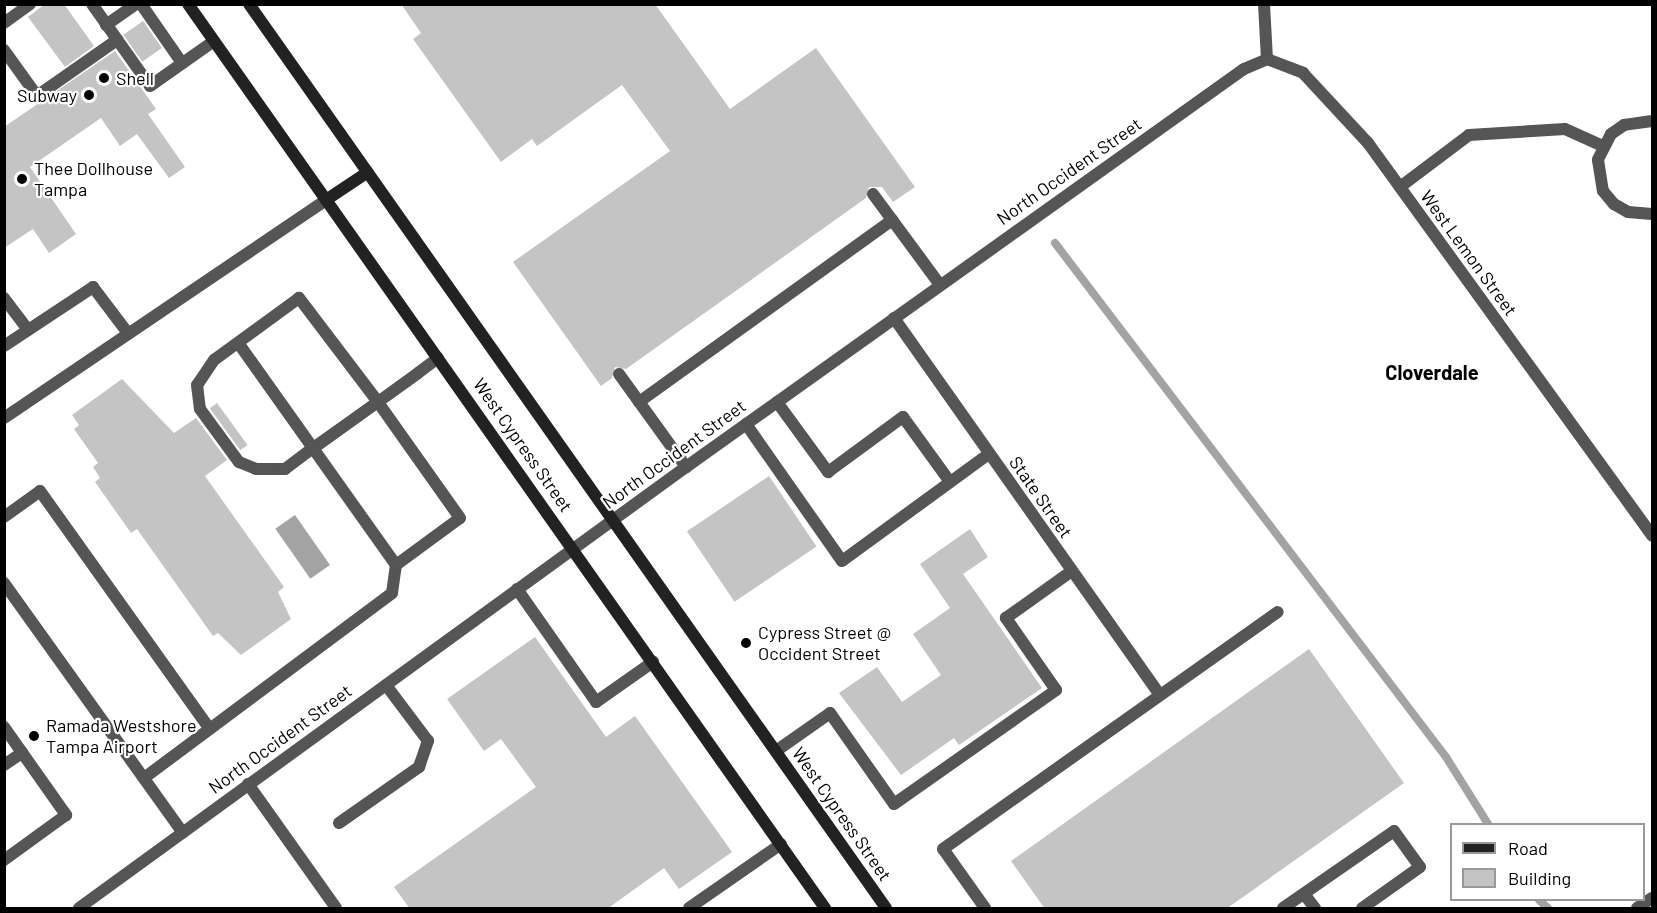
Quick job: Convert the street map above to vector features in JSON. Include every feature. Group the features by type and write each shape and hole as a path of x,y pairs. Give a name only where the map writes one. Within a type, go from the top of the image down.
{"street":[{"path":"4,23 30,4"},
{"path":"92,4 150,86 213,41"},
{"path":"106,25 136,4"},
{"path":"141,4 182,63"},
{"name":"West Cypress Street","path":"188,4 574,548 825,909"},
{"name":"West Cypress Street","path":"249,4 886,909"},
{"path":"1264,4 1267,59"},
{"path":"4,50 38,96 117,40"},
{"name":"West Lemon Street","path":"1267,59 1303,73 1400,188 1653,536"},
{"name":"North Occident Street","path":"79,909 612,520 940,285 1244,69 1267,59"},
{"path":"1653,122 1624,125 1603,146 1598,176 1603,191 1628,212 1653,214"},
{"path":"1400,188 1469,135 1565,129 1603,146"},
{"path":"6,413 368,172"},
{"path":"873,194 940,285"},
{"path":"639,402 892,220"},
{"path":"4,346 93,286 127,332"},
{"path":"4,298 28,330"},
{"path":"396,565 460,518 378,402 299,298 214,360 197,385 200,409 239,462 256,469 285,469 312,448 378,402 438,358"},
{"name":"State Street","path":"894,318 1160,695"},
{"path":"144,778 392,592 396,565 238,343"},
{"path":"619,374 686,467"},
{"path":"777,402 828,472 903,417 950,482"},
{"path":"746,424 842,561 989,454"},
{"path":"4,517 40,491 210,729"},
{"path":"776,751 830,713 894,804 1056,690 1006,618 1072,571"},
{"path":"4,583 183,833"},
{"path":"517,589 596,702 653,662"},
{"path":"985,909 943,849 1278,612"},
{"path":"339,823 418,767 428,741 386,685"},
{"path":"4,727 66,816 4,860"},
{"path":"4,765 22,753"},
{"path":"248,784 336,909"},
{"path":"1283,909 1394,831 1420,867 1362,909"},
{"path":"689,909 781,844"},
{"path":"1304,894 1315,909"},
{"path":"1637,909 1653,898"}],"shaded area":[{"path":"295,515 330,565 310,579 275,529"}],"building":[{"name":"Shell","path":"45,4 64,4 94,46 65,67 28,17"},
{"path":"401,4 655,4 730,109 816,48 915,187 893,202 882,187 869,187 866,198 626,369 615,367 612,378 601,386 513,262 670,151 622,85 537,146 532,139 501,162 413,39 421,33"},
{"path":"143,21 162,48 142,62 123,35"},
{"path":"115,51 156,109 148,114 185,167 169,178 137,134 120,146 101,118 30,167 76,234 49,253 33,229 4,248 4,127"},
{"path":"122,379 174,433 196,418 227,460 205,476 284,587 278,592 291,619 241,655 218,633 213,636 137,529 131,533 95,482 100,478 93,467 98,463 74,429 79,425 72,415"},
{"path":"217,403 248,445 240,450 210,408"},
{"path":"769,476 817,546 734,602 687,531"},
{"path":"970,529 988,557 963,574 1042,688 959,745 954,738 901,775 839,693 877,667 902,702 941,675 913,634 950,608 920,564"},
{"path":"535,637 606,737 635,716 732,852 679,889 664,868 607,909 410,909 394,887 536,787 501,739 484,751 447,699"},
{"path":"1309,649 1404,783 1226,909 1045,909 1011,861"}],"waterway":[{"path":"1055,243 1446,757 1487,823"},
{"path":"1540,901 1548,908"}],"place":[{"name":"Shell","path":"104,78"},
{"name":"Subway","path":"89,95"},
{"name":"Thee Dollhouse Tampa","path":"22,179"},
{"name":"Cypress Street @ Occident Street","path":"746,643"},
{"name":"Ramada Westshore Tampa Airport","path":"34,736"}],"district":[{"name":"Cloverdale","path":"1432,372"}]}
